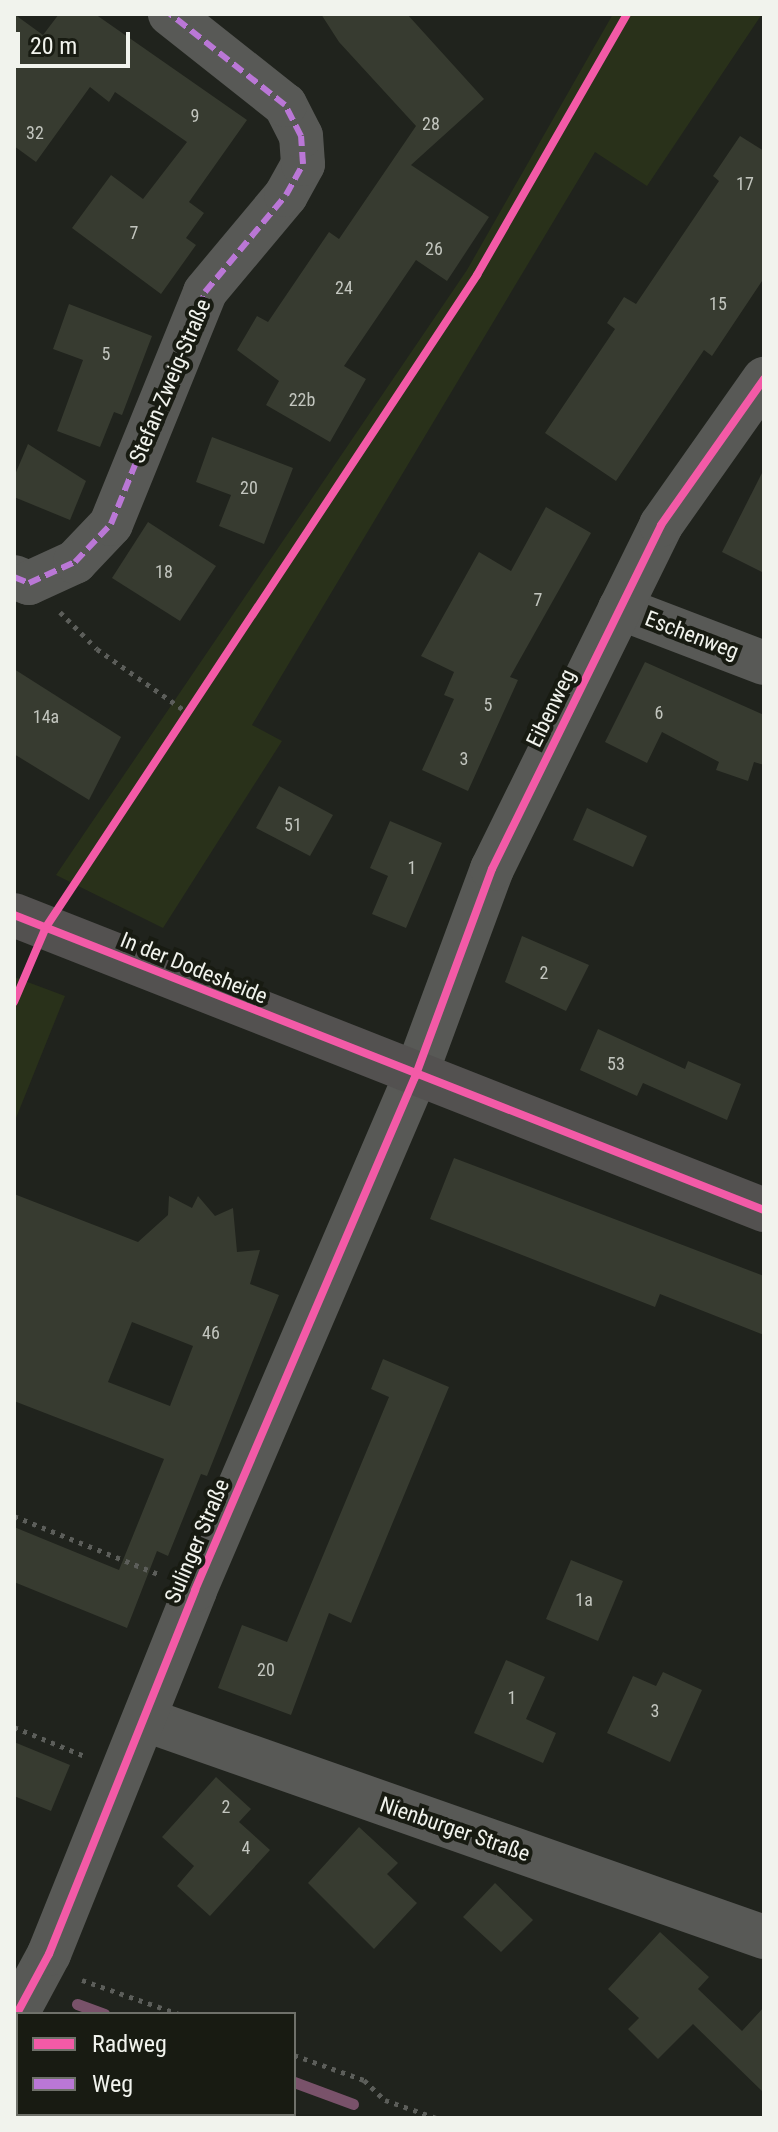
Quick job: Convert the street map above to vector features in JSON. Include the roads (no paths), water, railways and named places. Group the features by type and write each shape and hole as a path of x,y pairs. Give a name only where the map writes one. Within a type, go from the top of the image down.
{"street":[{"name":"Stefan-Zweig-Straße","path":"22,580 75,562 111,524 205,292 286,195 303,164 301,136 285,105 170,14"},
{"name":"Eibenweg","path":"415,1077 492,869 661,525 764,379"},
{"name":"Eschenweg","path":"620,608 764,663"},
{"name":"In der Dodesheide","path":"14,915 415,1077 764,1210"},
{"name":"Sulinger Straße","path":"18,2012 49,1954 146,1720 195,1590 415,1077"},
{"name":"Nienburger Straße","path":"146,1720 764,1937"}],"waterway":[{"path":"77,2004 99,2012"},
{"path":"296,2083 353,2104"}]}
